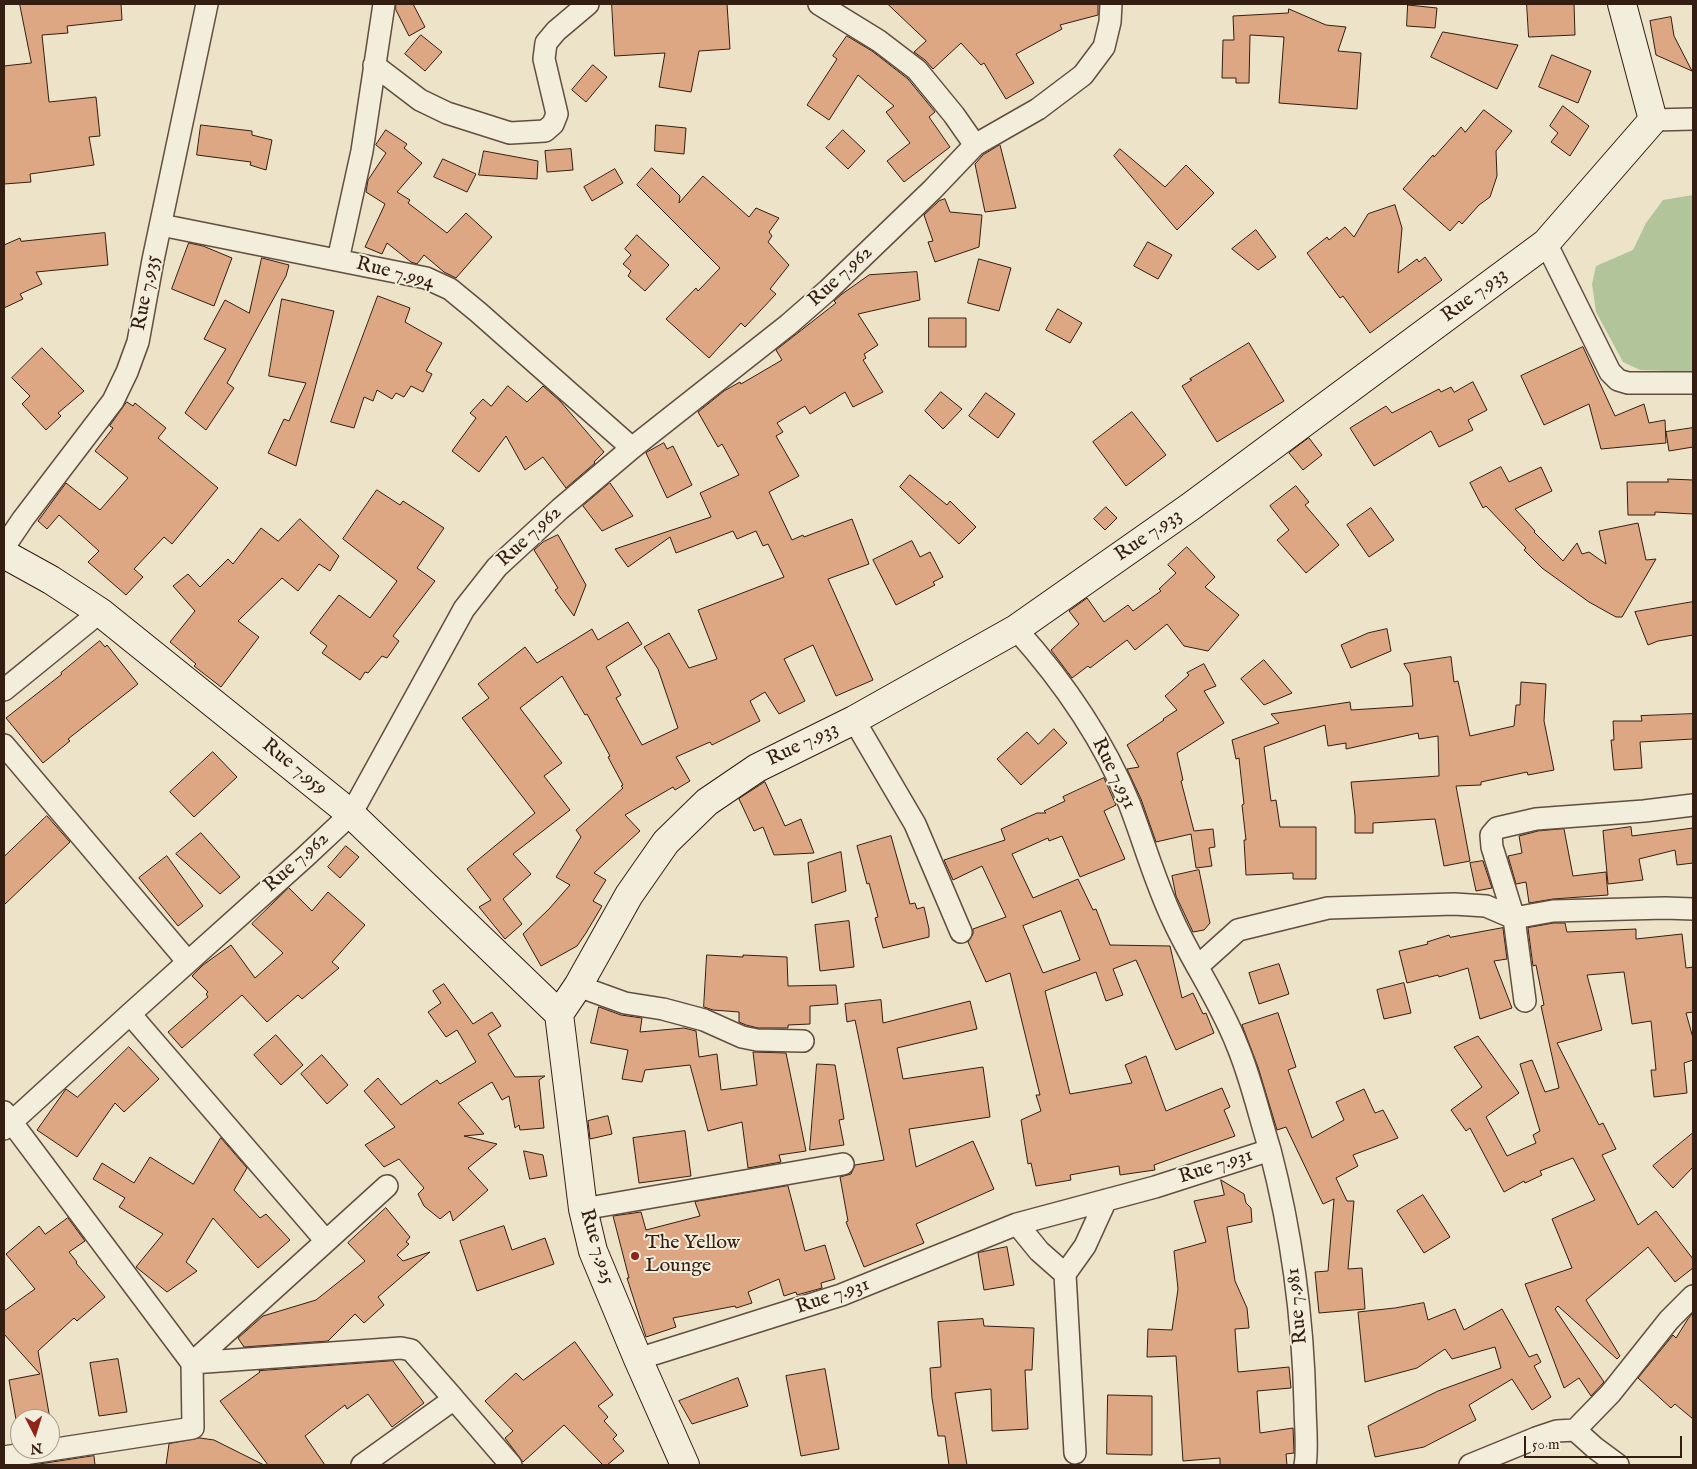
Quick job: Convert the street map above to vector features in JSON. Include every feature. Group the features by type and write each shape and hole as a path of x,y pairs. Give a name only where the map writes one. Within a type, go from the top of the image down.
{"street":[{"name":"Rue 7.935","path":"4,547 23,519 113,401 127,372 138,342 207,4"},
{"path":"338,260 362,151 384,4"},
{"path":"374,65 420,100 447,113 510,133 545,131 553,124 558,114 544,59 546,43 556,31 588,4"},
{"path":"819,4 842,10 917,70 954,115 975,145"},
{"name":"Rue 7.962","path":"7,1121 130,1014 351,814 464,609 497,567 560,509 632,448 788,325 828,290 925,197 975,145 1038,109 1083,75 1104,47 1110,22 1110,4"},
{"path":"1622,4 1653,120 1693,119"},
{"name":"Rue 7.933","path":"559,1014 578,986 628,895 666,842 707,802 757,768 854,720 1016,629 1190,507 1546,243 1653,120"},
{"name":"Rue 7.994","path":"161,225 426,278 450,289 504,334 632,448"},
{"path":"1546,243 1610,372 1618,380 1628,383 1693,383"},
{"name":"Rue 7.959","path":"4,554 51,580 100,612 351,814 559,1014"},
{"path":"4,690 100,612"},
{"name":"Rue 7.931","path":"638,1359 841,1296 1017,1224 1155,1188 1270,1150 1237,1044 1173,920 1128,802 1107,758 1078,708 1040,656 1016,629"},
{"path":"854,720 915,824 961,932"},
{"path":"4,745 188,962"},
{"path":"1525,1001 1514,918 1492,847 1491,834 1497,828 1536,819 1644,811 1693,805"},
{"path":"1198,966 1238,930 1328,908 1454,904 1486,906 1514,918 1553,911 1693,909"},
{"path":"578,986 625,1003 704,1020 742,1037 757,1040 803,1041"},
{"path":"130,1014 326,1241"},
{"name":"Rue 7.925","path":"559,1014 583,1209 594,1251 638,1359 685,1465"},
{"path":"4,1457 194,1428 192,1364 7,1121"},
{"name":"Rue 7.981","path":"1270,1150 1283,1199 1295,1275 1303,1353 1305,1465"},
{"path":"583,1209 843,1164"},
{"path":"192,1364 387,1186"},
{"path":"1074,1453 1064,1274 1085,1246 1106,1200"},
{"path":"1017,1224 1037,1248 1064,1274"},
{"path":"1470,1465 1557,1431 1575,1430 1610,1394 1669,1320 1693,1296"},
{"path":"192,1364 401,1348 411,1350 511,1465"},
{"path":"362,1465 454,1399"},
{"path":"1575,1430 1618,1465"}],"green space":[{"path":"1693,195 1693,372 1640,370 1623,362 1596,312 1592,284 1596,266 1633,250 1646,223 1663,200"}],"building":[{"path":"20,4 121,4 122,20 67,26 68,33 42,35 49,102 96,97 100,136 89,137 94,165 30,174 31,182 4,184 4,66 31,63"},
{"path":"396,4 413,4 425,27 409,36 396,10"},
{"path":"612,4 727,4 730,49 699,51 691,92 659,87 665,53 615,56"},
{"path":"888,4 1098,4 1098,15 1060,25 1062,29 1016,54 1034,83 1006,99 984,63 981,65 961,43 933,69 914,52 926,41"},
{"path":"1527,4 1574,4 1575,35 1529,37"},
{"path":"1408,5 1437,8 1435,28 1407,26"},
{"path":"1289,9 1326,25 1346,27 1338,51 1361,53 1357,109 1279,103 1284,37 1250,35 1249,83 1236,83 1236,78 1222,78 1223,40 1234,40 1233,16 1288,13"},
{"path":"1671,17 1674,36 1692,71 1656,55 1650,21"},
{"path":"1443,32 1518,45 1497,89 1431,57"},
{"path":"421,35 442,52 425,71 405,54"},
{"path":"847,36 872,51 908,79 935,112 929,117 950,147 904,182 887,161 910,143 886,112 894,106 858,75 829,120 807,105 837,59 833,56"},
{"path":"1552,55 1591,71 1578,103 1539,87"},
{"path":"593,65 607,77 586,102 572,90"},
{"path":"1563,106 1589,126 1570,156 1551,142 1558,133 1550,126"},
{"path":"1484,110 1512,131 1496,151 1497,176 1490,197 1479,205 1462,224 1459,221 1450,231 1403,189 1461,127 1465,132"},
{"path":"201,125 252,131 252,135 272,140 266,170 250,165 251,162 197,155"},
{"path":"656,125 686,128 684,154 655,151"},
{"path":"386,130 407,144 404,148 422,163 397,192 410,200 408,203 447,233 466,213 492,237 456,278 444,272 424,255 417,264 411,262 387,243 382,254 365,247 385,204 366,192 368,180 386,153 376,145"},
{"path":"843,130 865,151 848,169 826,148"},
{"path":"1000,145 1016,208 985,212 975,164 983,155"},
{"path":"571,149 573,170 547,172 545,151"},
{"path":"1120,149 1165,187 1186,165 1214,193 1177,230 1114,156"},
{"path":"484,151 538,161 537,179 479,175"},
{"path":"443,159 476,174 467,192 434,177"},
{"path":"652,168 680,196 679,203 703,176 749,217 756,208 779,218 769,232 772,236 768,242 789,265 770,289 776,294 745,327 741,323 709,358 666,319 696,288 698,291 720,268 637,185"},
{"path":"615,169 623,183 592,201 584,187"},
{"path":"945,199 950,212 982,215 979,247 935,262 928,242 933,241 924,215 939,201"},
{"path":"1395,205 1402,228 1398,273 1417,259 1419,262 1425,257 1442,280 1370,333 1343,296 1340,298 1307,253 1327,237 1329,240 1345,227 1354,237 1368,214"},
{"path":"1256,230 1276,257 1258,270 1232,249"},
{"path":"105,233 108,265 36,272 42,284 20,294 23,299 4,308 4,245 20,238 21,241"},
{"path":"637,235 669,265 645,291 628,276 631,271 623,264 631,255 625,249"},
{"path":"1148,242 1172,255 1158,279 1134,266"},
{"path":"189,243 203,246 232,258 214,306 172,289"},
{"path":"262,258 289,265 286,276 227,383 234,388 206,430 185,413 226,349 204,339 225,300 249,313"},
{"path":"979,259 1011,268 999,311 968,303"},
{"path":"917,272 920,300 858,314 878,345 864,354 866,358 863,360 883,392 853,407 845,392 810,414 805,406 777,423 783,432 776,436 799,476 769,492 792,540 852,519 869,564 828,579 873,680 836,696 813,645 784,659 805,701 779,714 765,692 750,701 760,721 712,745 710,742 676,757 690,781 675,790 673,787 625,815 640,831 594,873 606,880 593,901 602,906 577,946 541,966 523,934 570,885 556,877 581,837 576,830 623,788 621,786 623,785 608,757 610,756 587,714 585,715 562,676 520,708 562,763 544,776 570,810 513,854 531,874 503,899 522,924 505,939 479,907 491,900 467,869 535,813 462,718 489,698 478,684 525,647 537,663 592,629 598,640 628,622 642,644 606,667 621,695 616,698 642,745 678,728 658,669 644,647 669,633 689,668 717,659 698,610 784,577 768,544 763,546 756,531 737,539 733,531 676,553 670,537 628,567 615,549 711,517 700,493 739,475 722,444 718,447 698,412 724,391 740,382 741,384 782,360 776,350 836,303 834,301 842,294 869,275"},
{"path":"378,296 410,308 405,322 442,343 426,371 432,374 423,392 411,386 404,397 396,393 392,399 377,390 373,401 364,397 354,428 331,422"},
{"path":"282,299 334,311 296,466 268,453 284,419 289,421 306,383 269,376"},
{"path":"1058,309 1082,323 1070,343 1046,330"},
{"path":"929,318 966,318 966,347 929,347"},
{"path":"1249,343 1284,401 1217,442 1182,386 1192,380 1190,379"},
{"path":"1583,347 1615,416 1644,404 1649,423 1665,420 1666,443 1601,449 1589,404 1544,425 1521,376"},
{"path":"42,348 84,391 58,413 61,416 46,430 22,404 30,396 12,378"},
{"path":"1473,382 1487,410 1468,420 1473,430 1439,447 1431,431 1374,466 1350,428 1386,406 1392,413 1439,389 1441,392 1451,387 1454,392"},
{"path":"508,386 527,402 543,386 560,401 604,452 595,463 566,488 543,457 525,470 506,436 479,472 452,451 476,418 470,413 483,399 491,406"},
{"path":"941,392 962,409 943,429 925,411"},
{"path":"986,393 1015,414 998,438 969,416"},
{"path":"127,402 133,406 135,403 166,428 158,438 218,488 172,544 164,537 134,569 143,577 126,595 88,562 99,551 59,515 47,529 38,521 66,483 100,510 128,478 95,451 113,428 110,426"},
{"path":"1132,412 1166,455 1126,486 1093,442"},
{"path":"1693,428 1693,447 1669,451 1666,432"},
{"path":"1309,438 1322,455 1303,470 1289,453"},
{"path":"664,443 667,449 673,446 692,485 667,498 646,453"},
{"path":"1501,467 1509,482 1541,467 1552,491 1515,509 1534,532 1563,561 1577,543 1582,554 1589,552 1606,564 1599,531 1638,523 1646,560 1656,559 1622,617 1616,617 1589,602 1542,568 1524,550 1526,548 1486,506 1483,508 1470,483"},
{"path":"910,475 947,505 950,501 976,527 959,544 900,487"},
{"path":"1668,479 1693,480 1693,514 1655,512 1655,515 1628,515 1627,482 1668,482"},
{"path":"610,483 633,516 602,531 583,506"},
{"path":"1296,486 1309,502 1305,505 1339,545 1306,573 1277,540 1289,530 1270,506"},
{"path":"377,490 400,505 403,501 444,528 417,568 435,581 393,636 399,641 387,658 382,656 368,673 365,672 360,680 322,653 327,646 310,633 339,595 370,618 397,581 343,539"},
{"path":"1106,507 1117,518 1105,530 1094,519"},
{"path":"1371,508 1394,540 1369,557 1347,525"},
{"path":"300,519 339,556 330,571 319,564 298,591 282,578 238,621 259,637 221,687 194,666 196,664 170,642 195,611 173,586 188,574 200,587 228,559 233,564 261,528 278,541"},
{"path":"558,535 586,585 574,616 555,590 558,588 534,550 543,542"},
{"path":"912,541 920,557 930,552 943,577 933,582 935,585 896,605 873,560"},
{"path":"1187,547 1215,577 1205,587 1239,615 1208,651 1184,646 1167,624 1135,650 1127,640 1090,668 1088,666 1072,678 1051,650 1079,624 1069,611 1087,598 1104,622 1128,605 1133,611 1161,591 1159,589 1176,573 1168,565"},
{"path":"1693,602 1693,635 1658,641 1648,645 1635,612"},
{"path":"1387,629 1391,651 1351,668 1341,645 1368,633"},
{"path":"100,641 105,647 107,645 138,684 68,739 70,741 43,763 6,718"},
{"path":"1451,657 1454,682 1458,681 1470,736 1514,726 1516,705 1520,705 1521,682 1546,684 1544,721 1554,770 1528,775 1527,772 1481,782 1481,785 1456,786 1470,861 1444,866 1435,819 1373,823 1373,833 1355,833 1351,782 1439,776 1438,736 1419,739 1418,733 1346,749 1346,743 1328,746 1325,725 1264,747 1271,801 1276,800 1280,827 1316,827 1316,879 1293,879 1293,873 1246,875 1244,840 1246,840 1242,805 1244,804 1239,758 1236,759 1232,740 1279,723 1271,714 1350,702 1351,710 1413,706 1410,674 1404,664"},
{"path":"1264,660 1292,693 1264,705 1241,679"},
{"path":"1204,664 1216,686 1204,691 1224,723 1177,753 1183,780 1181,781 1194,831 1213,829 1215,847 1209,848 1212,866 1196,868 1191,834 1156,842 1141,799 1127,769 1139,767 1127,745 1177,710 1165,696 1189,675 1187,673"},
{"path":"1693,714 1693,739 1640,742 1642,768 1614,770 1611,740 1614,740 1613,721 1642,721 1641,716"},
{"path":"1054,729 1067,743 1021,785 997,759 1027,732 1038,744"},
{"path":"213,752 237,777 194,817 170,792"},
{"path":"1104,778 1116,805 1104,811 1125,859 1080,877 1062,836 1049,841 1048,838 1012,854 1033,898 1078,879 1093,910 1096,909 1110,945 1170,946 1182,998 1193,993 1203,1014 1206,1013 1214,1033 1176,1050 1136,960 1113,969 1123,995 1106,1001 1096,972 1045,991 1070,1094 1132,1083 1125,1065 1146,1056 1166,1111 1222,1088 1230,1107 1224,1110 1235,1136 1154,1165 1155,1170 1120,1175 1119,1166 1070,1175 1071,1180 1036,1186 1031,1163 1028,1164 1021,1120 1041,1111 1036,1095 1040,1095 1010,973 986,982 968,942 973,934 973,929 1006,917 982,866 953,880 944,860 1005,840 1001,829 1037,813 1046,813 1044,811 1065,801 1063,797","holes":["1061,911 1080,960 1043,973 1023,926"]},
{"path":"765,782 785,826 801,819 814,853 774,855 763,827 754,831 739,799"},
{"path":"47,816 70,842 4,905 4,857"},
{"path":"1631,827 1632,836 1693,828 1693,863 1677,865 1675,850 1639,859 1643,880 1608,884 1603,831"},
{"path":"1564,829 1573,876 1606,872 1608,895 1553,899 1529,903 1526,882 1516,884 1508,856 1522,853 1519,836 1538,831"},
{"path":"201,833 240,877 220,894 176,854"},
{"path":"891,836 910,904 915,903 917,909 924,907 929,937 883,948 875,918 878,917 857,846"},
{"path":"346,846 359,857 340,878 328,867"},
{"path":"841,852 846,891 812,903 808,863"},
{"path":"167,856 203,906 178,926 139,878"},
{"path":"1483,861 1492,888 1476,891 1470,863"},
{"path":"1199,870 1210,923 1204,930 1193,932 1176,896 1172,876"},
{"path":"289,888 312,911 328,892 365,925 332,962 339,968 302,999 298,995 267,1022 242,995 182,1048 168,1032 208,997 206,994 208,992 192,976 203,965 231,945 255,978 283,953 252,924"},
{"path":"849,921 854,967 820,971 815,925"},
{"path":"1565,923 1567,932 1636,929 1636,939 1682,934 1686,968 1693,967 1693,1012 1686,1013 1693,1038 1693,1060 1684,1063 1687,1093 1654,1097 1651,1070 1656,1070 1651,1021 1632,1024 1624,972 1587,975 1602,1030 1557,1043 1599,1125 1603,1123 1616,1149 1602,1155 1638,1225 1656,1211 1693,1259 1693,1268 1675,1282 1648,1247 1586,1300 1620,1356 1617,1359 1558,1306 1555,1309 1604,1382 1591,1396 1579,1378 1564,1388 1525,1284 1572,1268 1552,1219 1595,1200 1573,1158 1540,1171 1542,1175 1525,1183 1524,1181 1504,1192 1470,1128 1466,1131 1451,1110 1482,1087 1454,1047 1478,1036 1519,1093 1486,1117 1507,1156 1536,1143 1533,1135 1540,1131 1520,1064 1532,1060 1545,1092 1559,1088 1541,1006 1544,1005 1536,965 1533,966 1528,928"},
{"path":"1503,928 1507,959 1494,961 1512,1008 1480,1019 1468,968 1439,977 1438,975 1407,983 1399,951 1428,944 1427,942 1449,935 1450,937"},
{"path":"707,955 787,957 788,986 836,985 838,1004 810,1006 810,1024 788,1025 788,1028 758,1028 746,1025 739,1022 739,1012 713,1010 704,1007"},
{"path":"1279,964 1289,994 1259,1004 1249,973"},
{"path":"1404,983 1411,1013 1384,1019 1377,990"},
{"path":"444,984 473,1024 492,1012 501,1026 488,1034 515,1077 545,1076 539,1080 544,1128 520,1130 519,1125 515,1128 509,1096 502,1100 492,1082 458,1103 484,1134 464,1136 497,1144 468,1168 488,1190 453,1221 450,1211 440,1219 424,1206 418,1194 424,1188 399,1159 384,1167 365,1145 395,1127 364,1091 378,1078 401,1105 437,1080 440,1084 476,1062 457,1030 446,1037 428,1012 441,1003 433,991"},
{"path":"881,1000 883,1023 970,1001 977,1029 897,1048 903,1079 983,1067 990,1117 909,1129 916,1167 973,1141 994,1189 916,1224 924,1243 864,1267 846,1222 848,1221 840,1177 851,1174 855,1165 884,1160 855,1020 847,1022 845,1004"},
{"path":"599,1007 621,1015 642,1018 640,1032 684,1028 696,1031 699,1057 717,1054 721,1090 757,1085 753,1052 786,1053 806,1151 779,1155 781,1162 748,1168 742,1122 708,1131 690,1065 645,1070 642,1082 622,1079 628,1050 591,1043"},
{"path":"1278,1013 1296,1067 1288,1070 1312,1138 1344,1120 1336,1102 1364,1089 1375,1113 1383,1110 1398,1138 1353,1155 1358,1166 1336,1178 1347,1201 1354,1201 1348,1269 1362,1268 1365,1309 1319,1313 1315,1272 1328,1271 1334,1199 1323,1204 1286,1127 1277,1130 1258,1067 1242,1025"},
{"path":"276,1035 303,1065 281,1085 254,1055"},
{"path":"129,1047 159,1079 124,1112 115,1103 77,1157 37,1130 66,1089 77,1097"},
{"path":"322,1055 348,1085 327,1104 301,1074"},
{"path":"817,1064 835,1065 844,1119 839,1120 844,1145 810,1150"},
{"path":"608,1116 612,1134 590,1139 588,1121"},
{"path":"685,1131 691,1176 639,1183 633,1138"},
{"path":"1693,1133 1693,1167 1673,1188 1653,1166"},
{"path":"221,1138 247,1168 234,1190 260,1218 266,1214 290,1240 258,1268 213,1218 186,1262 197,1271 167,1292 136,1267 163,1234 119,1207 125,1198 93,1179 102,1163 134,1183 150,1157 193,1184"},
{"path":"524,1151 543,1155 547,1176 530,1179"},
{"path":"1221,1180 1244,1194 1246,1203 1251,1208 1252,1222 1227,1227 1235,1281 1247,1308 1249,1328 1235,1329 1238,1372 1289,1367 1291,1388 1257,1391 1260,1433 1293,1428 1294,1453 1286,1454 1287,1465 1220,1465 1220,1458 1183,1461 1176,1356 1147,1357 1148,1329 1172,1330 1178,1289 1174,1251 1206,1242 1194,1201 1224,1195"},
{"path":"788,1186 805,1251 825,1245 835,1279 821,1283 822,1288 797,1295 796,1292 784,1296 779,1279 748,1292 752,1303 736,1308 735,1306 673,1318 676,1327 646,1337 627,1278 629,1278 613,1216 641,1212 646,1230 700,1216 695,1202"},
{"path":"1423,1195 1450,1237 1424,1253 1397,1211"},
{"path":"386,1208 410,1237 406,1242 409,1244 397,1255 403,1261 430,1252 378,1297 384,1305 364,1323 355,1314 328,1341 244,1347 238,1338 263,1316 316,1300 365,1261 348,1243"},
{"path":"68,1218 85,1241 69,1252 105,1297 77,1321 74,1318 38,1351 48,1409 14,1409 9,1380 40,1374 4,1334 4,1311 35,1289 6,1254 39,1226 45,1234"},
{"path":"504,1226 512,1250 545,1238 554,1264 477,1291 460,1241"},
{"path":"1007,1247 1014,1285 984,1290 978,1253"},
{"path":"1424,1303 1428,1320 1455,1309 1464,1330 1502,1309 1529,1357 1537,1354 1541,1362 1534,1366 1551,1397 1532,1410 1512,1379 1469,1405 1476,1420 1424,1447 1375,1457 1368,1426 1438,1391 1501,1368 1495,1347 1452,1359 1445,1349 1417,1368 1365,1382 1358,1312"},
{"path":"1693,1313 1693,1419 1675,1404 1671,1408 1638,1378 1673,1335 1676,1338"},
{"path":"983,1319 984,1326 1034,1328 1032,1370 1025,1370 1028,1429 992,1431 991,1389 955,1393 967,1465 949,1465 945,1436 938,1436 932,1398 930,1368 941,1367 938,1322"},
{"path":"575,1342 613,1395 598,1406 608,1417 604,1421 617,1435 613,1439 624,1451 607,1465 603,1465 564,1425 523,1462 505,1438 513,1431 485,1401 516,1373 523,1380"},
{"path":"118,1359 127,1412 99,1416 90,1363"},
{"path":"393,1361 424,1403 392,1427 368,1394 347,1409 345,1405 305,1436 325,1465 268,1465 220,1401 259,1371"},
{"path":"825,1369 839,1449 801,1456 786,1376"},
{"path":"738,1378 748,1406 692,1424 679,1401"},
{"path":"1108,1395 1152,1396 1152,1455 1107,1454"},
{"path":"200,1438 214,1440 264,1465 166,1465 169,1444"},
{"path":"94,1456 95,1465 33,1465"}],"place":[{"name":"The Yellow Lounge","path":"635,1256"}]}
